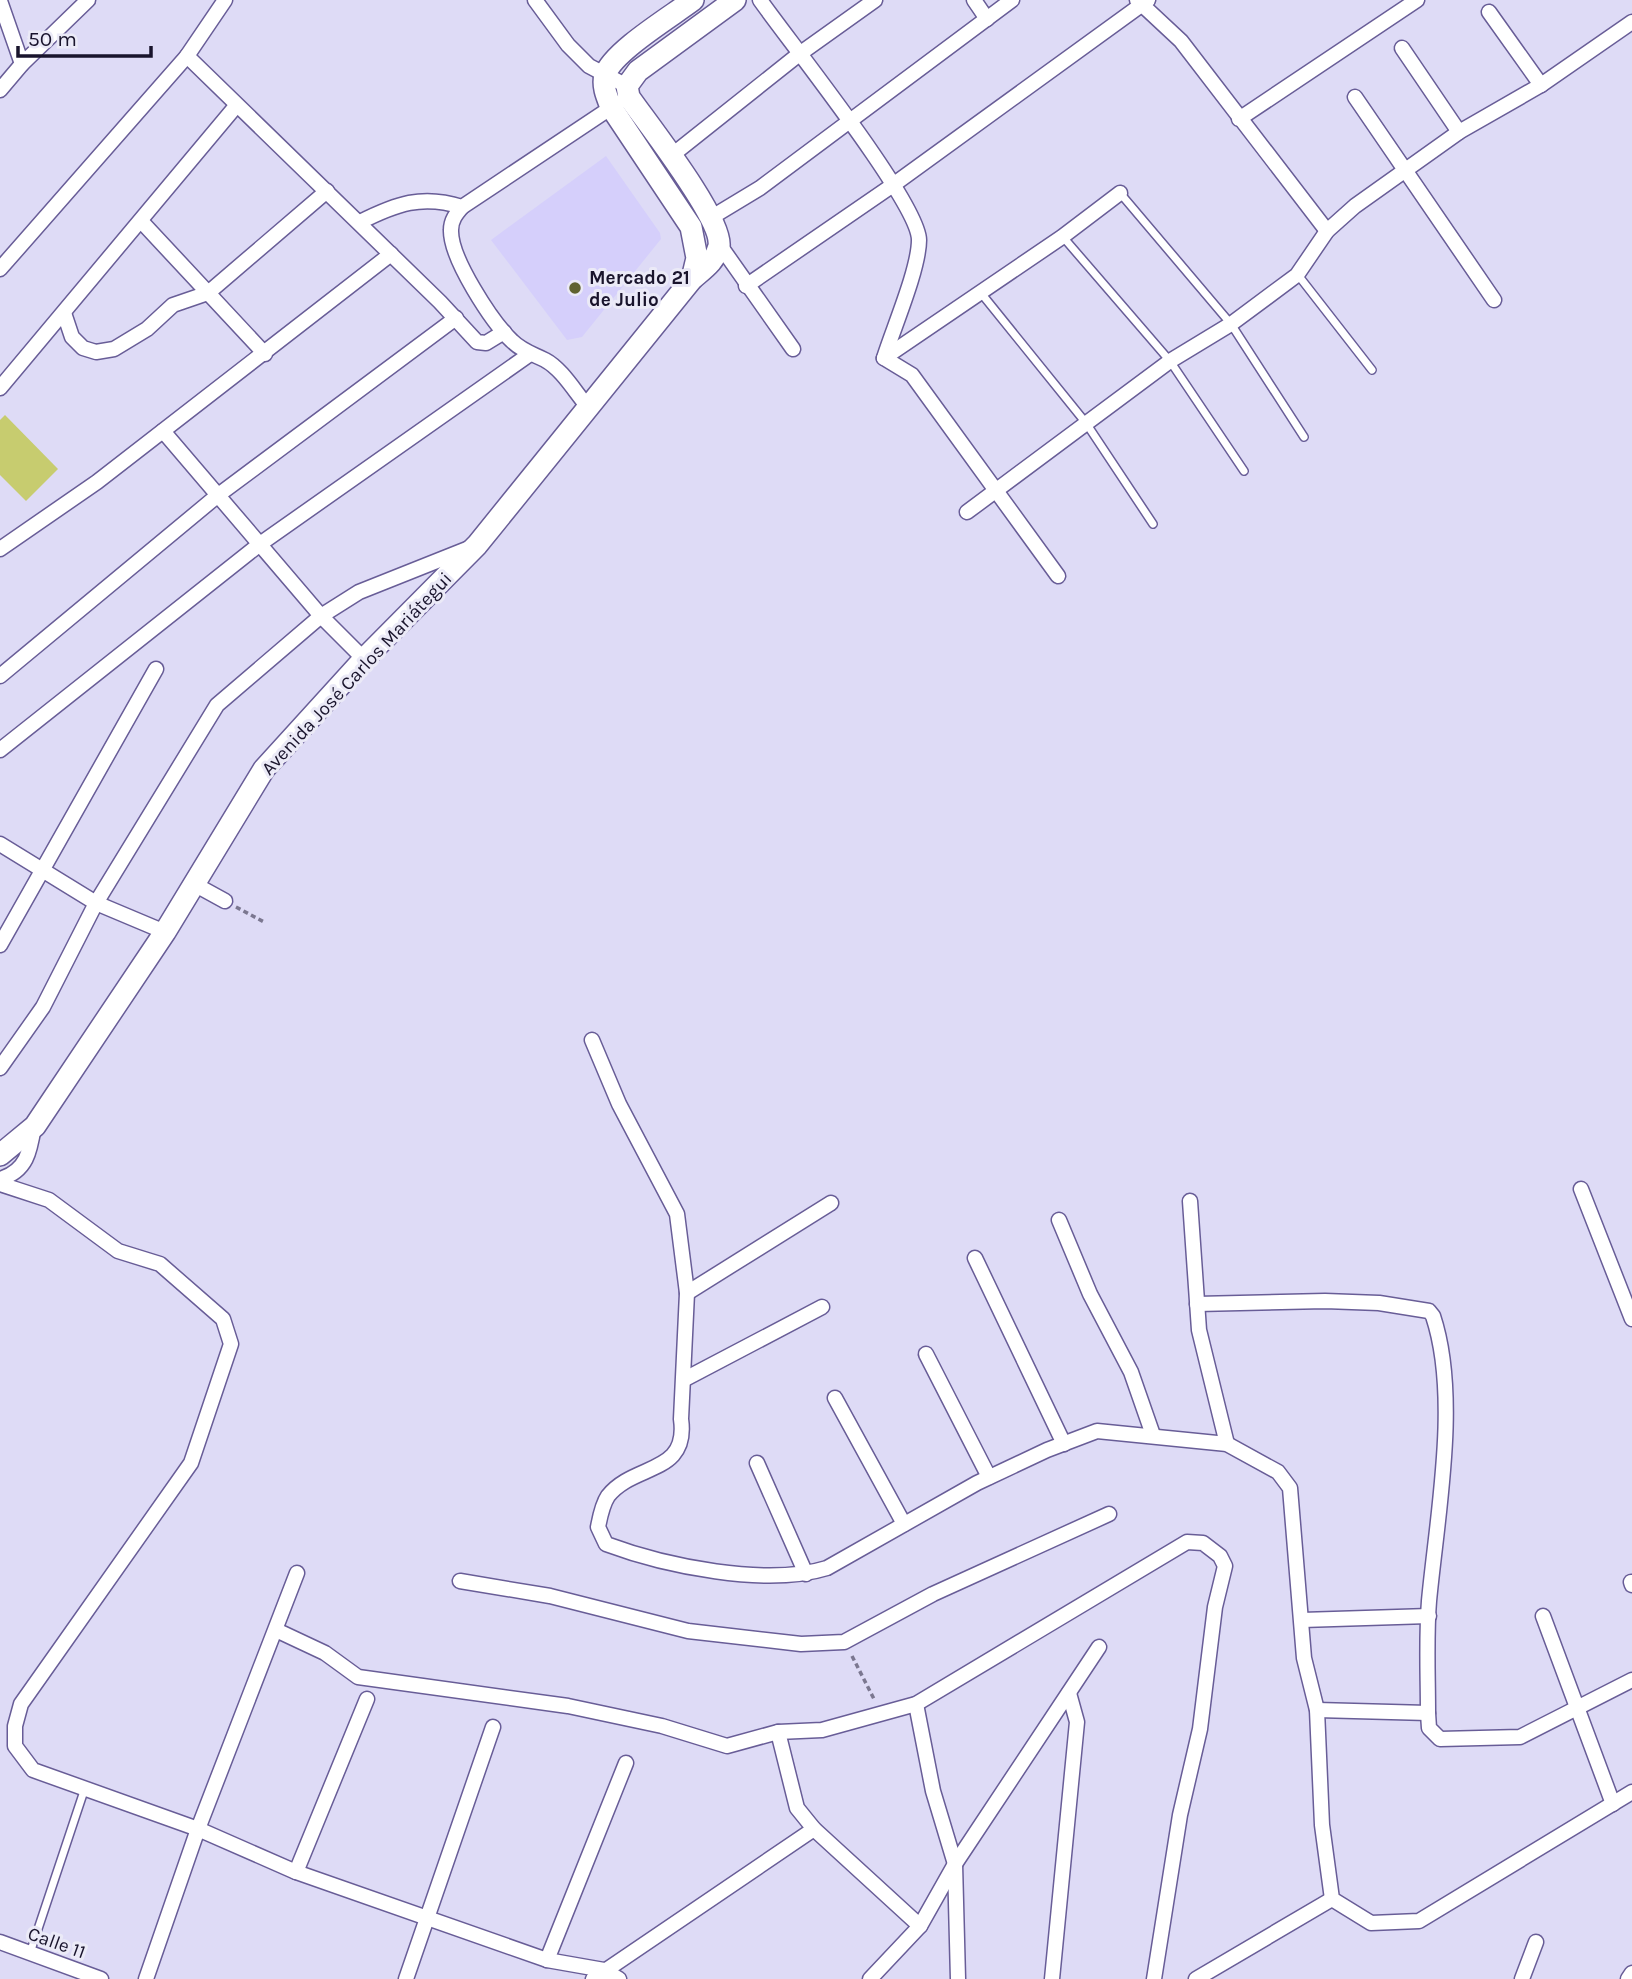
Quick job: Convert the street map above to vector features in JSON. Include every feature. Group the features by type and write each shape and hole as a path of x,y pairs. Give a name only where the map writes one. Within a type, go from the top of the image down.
{"street":[{"path":"0,90 22,64 88,0"},
{"path":"0,269 187,56 226,0"},
{"path":"692,0 614,60 605,75 604,90 622,97 671,156 712,217 719,244 746,286 793,349"},
{"path":"588,407 546,360 530,354 504,332 458,259 451,232 454,217 462,206 622,97 638,71 734,0"},
{"path":"760,0 893,185 918,231 919,242 884,358"},
{"path":"671,156 798,55 875,0"},
{"path":"974,0 987,19"},
{"path":"712,217 760,188 1012,0"},
{"path":"1239,119 1417,0"},
{"path":"0,1 22,64"},
{"path":"541,2 568,45 589,66 605,75"},
{"path":"746,286 893,185 1142,2 1181,41 1326,231"},
{"path":"1489,12 1541,85"},
{"path":"967,512 1170,361 1231,324 1297,275 1326,231 1355,206 1459,132 1541,85 1632,22"},
{"path":"1402,48 1459,132"},
{"path":"187,56 481,343 504,332"},
{"path":"622,97 691,227 697,258 692,279"},
{"path":"1355,97 1494,300"},
{"path":"0,388 236,106"},
{"path":"64,313 72,337 83,348 96,352 114,349 147,329 173,305 208,293 327,191"},
{"path":"884,358 1062,237 1120,193"},
{"path":"360,222 412,200 444,201 462,206"},
{"path":"141,221 265,354"},
{"name":"Avenida José Carlos Mariátegui","path":"0,1155 34,1126 165,932 264,769 364,659 477,545 692,279 712,262 719,244"},
{"path":"4,541 97,482 391,254"},
{"path":"0,676 216,495 456,318"},
{"path":"0,750 260,544 530,354"},
{"path":"884,358 912,374 1058,576"},
{"path":"163,431 321,616 364,659"},
{"path":"0,1068 43,1007 96,903 217,705 321,616 359,592 477,545"},
{"path":"0,945 156,669"},
{"path":"0,844 41,872 96,903 165,932"},
{"path":"194,884 225,901"},
{"path":"592,1040 620,1104 677,1214 687,1293 681,1419 683,1436 677,1452 669,1461 616,1488 606,1498 598,1527 599,1535 606,1544 659,1560 729,1572 806,1574 827,1568 989,1477 1097,1431 1227,1444 1278,1472 1290,1488 1304,1658 1317,1710 1322,1825 1332,1899"},
{"path":"0,1181 16,1173 27,1158 34,1126"},
{"path":"0,1181 49,1200 118,1251 160,1264 223,1319 231,1344 191,1464 21,1704 15,1726 15,1746 33,1770 84,1791 198,1829 296,1872 547,1960 619,1979"},
{"path":"1581,1189 1632,1319"},
{"path":"1190,1201 1199,1330 1227,1444"},
{"path":"687,1293 831,1203"},
{"path":"1059,1220 1090,1294 1131,1372 1153,1435"},
{"path":"975,1258 1064,1444"},
{"path":"1197,1304 1380,1303 1429,1311 1433,1315 1445,1392 1441,1495 1429,1616 1428,1713 1429,1728 1440,1739 1520,1737 1580,1709 1632,1680"},
{"path":"685,1379 822,1307"},
{"path":"926,1354 989,1477"},
{"path":"835,1398 904,1524"},
{"path":"757,1463 806,1574"},
{"path":"460,1581 550,1597 688,1631 801,1644 844,1642 933,1594 1110,1514"},
{"path":"276,1630 325,1653 358,1677 568,1706 662,1726 727,1746 778,1732 822,1730 916,1704 1187,1542 1203,1543 1220,1556 1225,1566 1215,1607 1200,1729 1180,1815 1154,1979"},
{"path":"146,1979 198,1829 297,1573"},
{"path":"1302,1620 1429,1616"},
{"path":"1544,1616 1613,1804"},
{"path":"870,1979 920,1926 955,1864 1099,1647"},
{"path":"1052,1979 1077,1722 1069,1693"},
{"path":"296,1872 367,1699"},
{"path":"916,1704 933,1791 955,1864 958,1979"},
{"path":"1317,1710 1428,1713"},
{"path":"406,1979 493,1727"},
{"path":"778,1732 797,1808 814,1829 920,1926"},
{"path":"547,1960 626,1763"},
{"path":"1332,1899 1371,1923 1419,1922 1632,1793"},
{"path":"598,1975 814,1829"},
{"path":"1196,1979 1332,1899"},
{"name":"Calle 11","path":"0,1942 92,1978"},
{"path":"1522,1979 1536,1942"},
{"path":"1628,1979 1632,1973"}],"lane":[{"path":"1120,193 1231,324 1304,437"},
{"path":"1062,237 1170,361 1244,471"},
{"path":"1297,275 1372,370"},
{"path":"981,292 1086,423 1153,524"},
{"path":"30,1953 84,1791"}],"path":[{"path":"225,901 264,922"},
{"path":"844,1642 882,1714"}],"shaded area":[{"name":"Mercado 21 de Julio","path":"606,156 660,233 661,239 582,337 567,340 491,240"}],"green space":[{"path":"5,415 58,469 26,501 0,475 0,420"}],"place":[{"name":"Mercado 21 de Julio","path":"575,288"}]}
